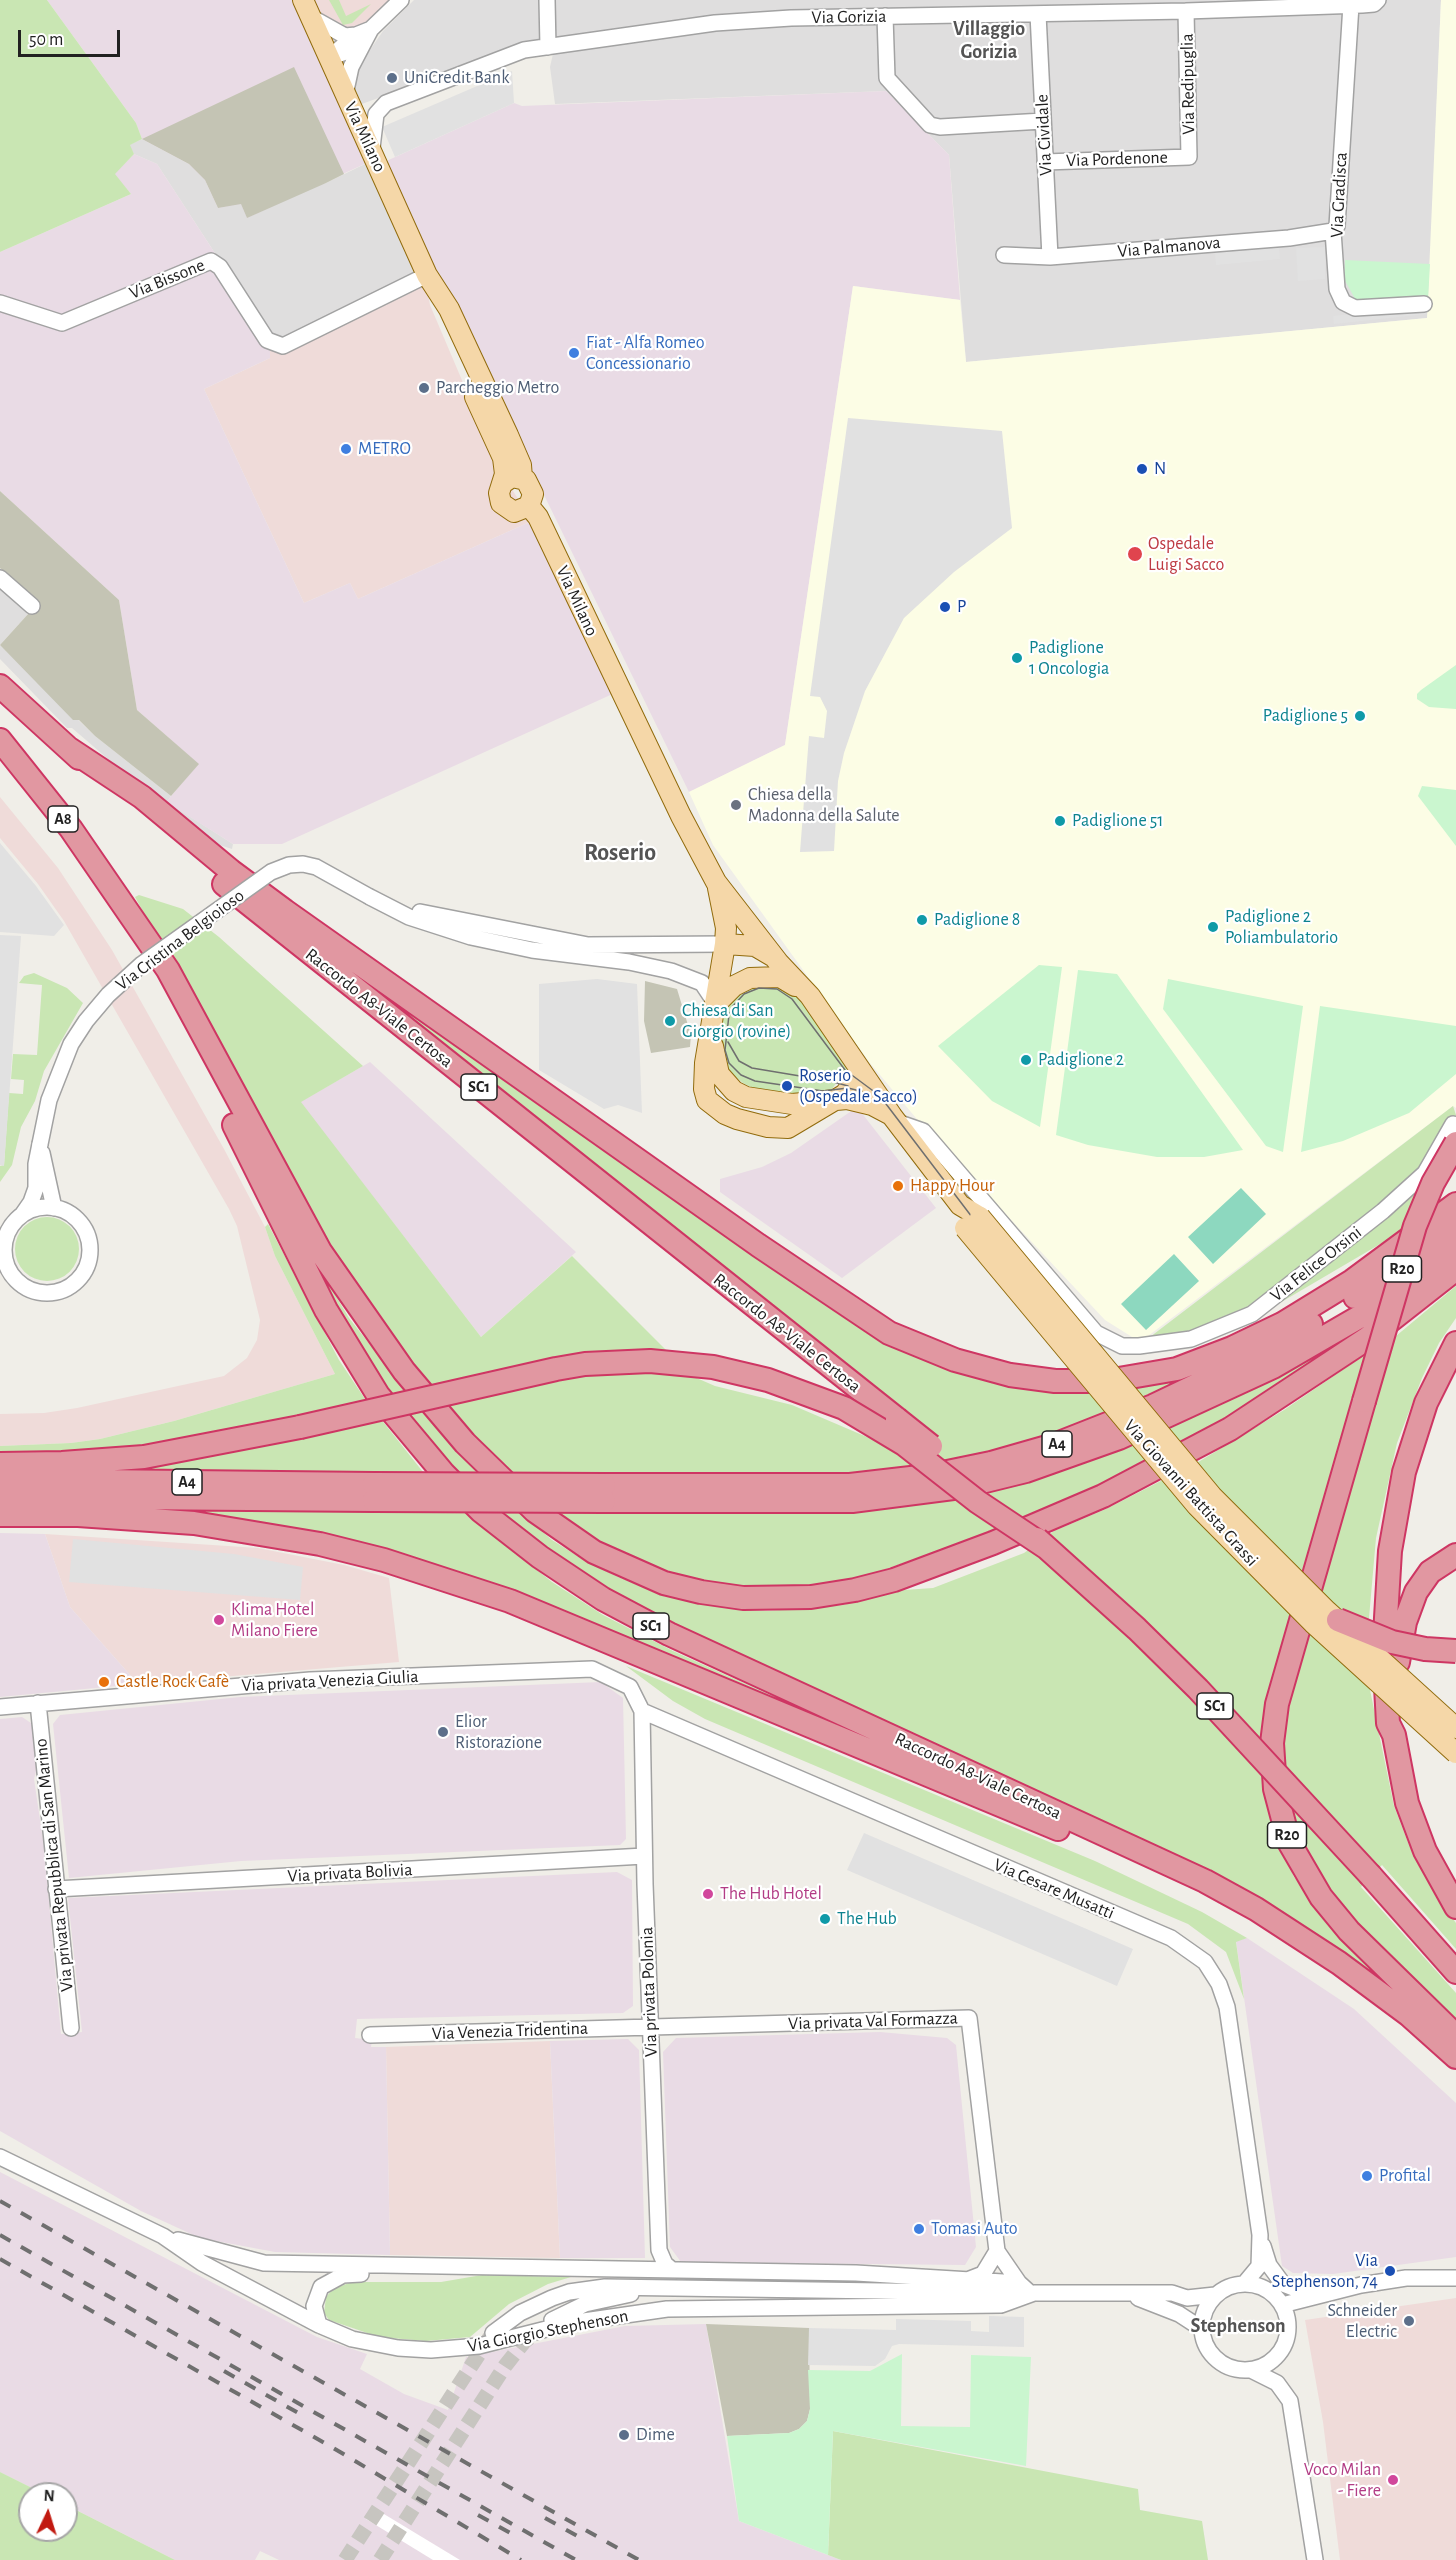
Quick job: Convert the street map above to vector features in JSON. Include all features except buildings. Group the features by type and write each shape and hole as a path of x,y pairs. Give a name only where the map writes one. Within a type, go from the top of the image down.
{"highway":[{"path":"0,687 68,748 142,797 231,871 758,1245 889,1333 955,1360 1010,1375 1055,1381 1107,1381 1177,1369 1232,1348 1282,1324 1352,1281 1456,1204"},
{"name":"A8","path":"0,740 44,792 120,902"},
{"name":"Raccordo A8-Viale Certosa","path":"68,748 212,874 951,1462 1137,1629 1238,1729 1456,1972"},
{"path":"120,902 168,970 321,1251 345,1290 404,1371 465,1443 535,1511 601,1556 680,1588 720,1595 765,1599 833,1594 915,1573 993,1543 1103,1496 1230,1429 1368,1338 1456,1269"},
{"name":"Raccordo A8-Viale Certosa","path":"120,902 154,977 246,1149 340,1335 394,1417 444,1474 481,1511 568,1578 636,1618 1151,1855 1245,1903 1339,1962 1409,2015 1456,2057"},
{"name":"R20","path":"1455,1134 1415,1226 1279,1697 1272,1743 1275,1789 1289,1842 1321,1897 1349,1931 1456,2036"},
{"name":"A4","path":"604,1493 850,1485 928,1476 1022,1455 1122,1419 1221,1373 1329,1314 1456,1225"},
{"name":"A4","path":"0,1497 374,1492 604,1493 852,1501 961,1487 1026,1471 1119,1438 1273,1366 1380,1305 1456,1249"},
{"path":"1456,1343 1432,1390 1416,1430 1404,1472 1394,1522 1384,1651 1389,1723 1394,1735 1407,1803 1425,1851 1456,1906"},
{"path":"0,1464 62,1463 144,1457 300,1427 556,1369 650,1361 713,1367 798,1389 854,1414 904,1444 978,1502 1047,1548"},
{"name":"A4","path":"0,1480 374,1492"},
{"path":"0,1515 137,1518 261,1533 384,1560 510,1601 1118,1854 1190,1888 1311,1960 1376,2006 1456,2075"},
{"path":"1394,1735 1397,1666 1410,1605 1430,1572 1456,1555"},
{"path":"1338,1620 1392,1642 1425,1649 1456,1651"}],"main road":[{"name":"Via Milano","path":"307,9 345,95 372,148 427,275 429,292 503,458 506,474 513,480"},
{"path":"513,480 533,490 529,506 518,511 505,508 499,493 513,480"},
{"name":"Via Milano","path":"529,506 538,517 624,699"},
{"name":"Via Giovanni Battista Grassi","path":"624,699 717,882 778,962"},
{"name":"Via Giovanni Battista Grassi","path":"717,882 726,928 713,1028 716,1066 719,1074 734,1091 746,1097 792,1104 840,1099 872,1105 894,1119"},
{"name":"Via Giovanni Battista Grassi","path":"725,944 755,946 767,951 810,996 894,1119 972,1223 1197,1506 1313,1623 1456,1753"},
{"name":"Via Giovanni Battista Grassi","path":"716,1004 740,981 760,976 787,980 810,996"},
{"path":"840,1099 852,1088 861,1071"},
{"name":"Via Giovanni Battista Grassi","path":"972,1223 1212,1496 1338,1620 1456,1728"}],"street":[{"path":"329,58 359,40 401,0"},
{"path":"548,0 548,47"},
{"name":"Via Gorizia","path":"372,148 376,114 386,104 524,50 715,23 885,16 1186,11 1351,5 1376,2"},
{"name":"Via Gradisca","path":"1351,5 1337,226 1334,231 1337,289 1343,302 1355,308 1424,304"},
{"path":"307,9 345,36 359,40"},
{"name":"Via Redipuglia","path":"1186,11 1189,157"},
{"name":"Via Cividale","path":"1038,14 1050,257"},
{"path":"885,16 887,78 930,125 940,127 1043,121"},
{"path":"345,95 359,40"},
{"name":"Via Pordenone","path":"1045,162 1189,157"},
{"name":"Via Palmanova","path":"1004,255 1050,257 1289,238 1334,231"},
{"name":"Via Bissone","path":"0,303 62,322 211,261 220,267 267,340 283,346 427,275"},
{"path":"0,578 32,606"},
{"name":"Via Cristina Belgioioso","path":"22,1215 32,1202 36,1188 36,1164 49,1100 71,1044 86,1021 108,995 142,964 271,872 289,865 303,864 316,867 409,917 471,937 569,956 629,962 687,976 702,983 716,1004"},
{"name":"Via Cristina Belgioioso","path":"370,897 411,910 556,941 598,946 725,944"},
{"path":"661,946 663,961 687,976"},
{"name":"Via Giovanni Battista Grassi","path":"894,1119 923,1131 1096,1333 1122,1346 1139,1346"},
{"name":"Via Felice Orsini","path":"1139,1346 1191,1339 1252,1314 1383,1211 1425,1173 1455,1134"},
{"name":"Via Cristina Belgioioso","path":"40,1144 54,1208"},
{"path":"38,1208 54,1208 74,1217 87,1235 89,1257 79,1277 61,1290 39,1292 15,1278 2,1258 5,1227 22,1215 38,1208"},
{"name":"Via privata Venezia Giulia","path":"0,1707 310,1680 592,1669 630,1687 642,1711"},
{"name":"Via privata Repubblica di San Marino","path":"38,1702 70,2028"},
{"name":"Via privata Polonia","path":"642,1711 644,1856 659,2250 665,2264 671,2269"},
{"name":"Via Cesare Musatti","path":"642,1711 1170,1938 1196,1953 1213,1972 1227,2007 1260,2235 1275,2277 1289,2288 1314,2296"},
{"name":"Via privata Bolivia","path":"56,1889 644,1856"},
{"name":"Via privata Val Formazza","path":"650,2028 969,2018 997,2251 1019,2283 1030,2294"},
{"name":"Via Venezia Tridentina","path":"370,2035 650,2028"},
{"name":"Via Giorgio Stephenson","path":"0,2157 163,2236 202,2263 319,2325 375,2345 431,2350 478,2346 570,2323 667,2309 1001,2305 1030,2294 1172,2293 1187,2298 1215,2295"},
{"name":"Via Cesare Musatti","path":"1244,2284 1258,2266 1260,2235"},
{"name":"Via Giorgio Stephenson","path":"163,2236 264,2263 856,2273 1003,2282 1030,2294"},
{"path":"966,2281 983,2274 997,2251"},
{"path":"319,2325 314,2306 321,2288 330,2280 343,2275 358,2274 425,2275 463,2267"},
{"path":"1282,2305 1314,2296 1406,2278 1456,2278"},
{"path":"1251,2370 1276,2357 1284,2346 1288,2332 1287,2319 1282,2305 1272,2294 1261,2287 1244,2284 1228,2287 1215,2295 1206,2306 1202,2329 1208,2350 1219,2362 1234,2369 1251,2370 1277,2383 1290,2401 1315,2560"},
{"path":"493,2333 520,2313 569,2292 633,2286 669,2289 1030,2294"},
{"path":"552,2320 570,2310 603,2299 669,2289"},
{"name":"Via Giorgio Stephenson","path":"1132,2295 1179,2314 1202,2329"}],"shaded area":[{"path":"47,0 299,0 371,161 247,218 241,204 218,208 205,180 189,164 142,139 136,123"},
{"path":"304,0 398,0 355,33 338,31"},
{"path":"414,0 1441,0 1428,318 966,362 949,155 886,91 555,104 550,67 555,45 526,44 359,105 354,93 359,66 383,31"},
{"name":"Ospedale Luigi Sacco","path":"1441,0 1456,0 1456,1108 1453,1106 1140,1342 1105,1320 921,1124 870,1063 713,845 689,792 785,745 853,286 960,300 966,362 1427,318"},
{"path":"294,67 344,174 326,183 247,218 241,204 218,208 205,180 189,164 142,139"},
{"path":"512,71 514,103 395,157 382,127"},
{"path":"886,91 949,155 960,300 853,286 785,745 689,792 382,163 514,103 522,106"},
{"path":"142,139 189,164 205,180 218,208 326,183 371,161 424,274 285,344 270,338 157,164 134,154 129,145"},
{"path":"134,154 157,164 270,338 270,358 204,389 304,603 350,583 358,599 532,521 617,692 282,844 233,844 166,802 198,764 137,710 119,600 0,491 0,252 131,194 114,174"},
{"path":"1279,247 1280,259 1216,265 1215,252"},
{"path":"1325,247 1325,279 1298,281 1296,248"},
{"path":"425,278 430,305 501,472 532,521 358,599 350,583 304,603 204,389 270,358 270,344"},
{"path":"1425,307 1426,314 1334,324 1333,316"},
{"path":"848,418 1002,431 1012,528 954,572 904,618 865,691 844,753 838,781 834,851 800,852 809,736 824,738 827,711 820,697 810,696"},
{"path":"0,491 119,600 137,710 199,764 171,796 95,736 79,720 73,720 0,645 38,603 0,568"},
{"path":"0,568 38,603 0,645"},
{"path":"0,645 95,736 171,796 167,802 233,844 232,849 201,839 72,728 67,728 0,659"},
{"path":"0,797 58,868 112,950 224,1149 265,1227 275,1256 335,1374 174,1421 100,1439 71,1443 0,1446 0,1414 44,1413 77,1408 224,1376 247,1358 257,1340 260,1320 237,1226 229,1209 64,921 38,884 0,838"},
{"path":"0,843 36,886 64,925 54,936 0,932"},
{"path":"0,935 21,936 4,1166 0,1165"},
{"path":"597,979 637,984 642,1113 618,1105 604,1109 539,1070 539,984"},
{"path":"645,981 677,989 691,1035 690,1047 651,1053 644,1021"},
{"path":"370,1062 576,1252 481,1337 300,1102"},
{"path":"857,1107 936,1208 842,1278 720,1192 720,1179 762,1167 791,1153"},
{"path":"0,1533 45,1534 70,1607 138,1684 0,1697"},
{"path":"45,1534 258,1548 344,1565 389,1578 399,1662 138,1684 70,1607"},
{"path":"73,1539 234,1554 303,1567 300,1600 69,1582"},
{"path":"601,1682 623,1698 626,1839 620,1845 241,1861 69,1878 53,1724 60,1715 240,1697"},
{"path":"22,1717 34,1725 38,1764 34,1779 44,1847 61,2034 82,2032 68,1898 617,1872 632,1880 633,2006 623,2013 357,2019 355,2038 372,2040 371,2047 386,2047 390,2255 275,2252 200,2238 141,2211 0,2131 0,1719"},
{"path":"864,1833 1133,1949 1117,1986 847,1870"},
{"path":"1247,1938 1354,2009 1456,2103 1456,2257 1333,2274 1293,2273 1282,2266 1236,1941"},
{"path":"880,2032 947,2038 956,2045 976,2247 965,2265 681,2262 670,2247 663,2052 676,2038"},
{"path":"628,2039 639,2050 645,2258 560,2258 550,2041"},
{"path":"550,2041 560,2258 390,2255 386,2047"},
{"path":"0,2172 317,2337 367,2354 360,2369 404,2394 448,2410 466,2357 625,2326 706,2324 739,2521 841,2560 279,2560 260,2551 255,2560 175,2560 78,2511 78,2482 20,2482 0,2472"},
{"path":"1456,2298 1456,2560 1340,2560 1323,2422 1305,2320"},
{"path":"989,2316 1024,2317 1024,2347 899,2344 892,2346 885,2359 875,2366 808,2365 809,2328 896,2330 896,2319 971,2321 971,2331 989,2332"},
{"path":"706,2324 809,2328 810,2409 807,2421 799,2429 789,2433 727,2436"}],"green space":[{"path":"0,0 47,0 136,123 142,139 130,145 134,154 115,174 131,194 0,252"},
{"path":"329,0 339,0 346,16 371,4 352,23 343,25"},
{"path":"1345,260 1430,264 1428,300 1358,304 1344,279"},
{"path":"1456,665 1456,709 1429,707 1417,699 1417,694 1421,690"},
{"path":"1422,786 1456,790 1456,846 1418,796"},
{"path":"139,895 183,909 219,937 363,1066 301,1102 481,1337 572,1256 692,1376 715,1386 792,1405 874,1440 904,1409 342,965 954,1368 1173,1378 1177,1384 906,1503 1379,1310 1369,1325 1227,1419 1094,1489 976,1538 860,1578 811,1587 741,1588 673,1575 604,1547 572,1528 506,1474 419,1376 320,1234 135,897"},
{"path":"1039,965 1062,967 1040,1127 992,1101 938,1046"},
{"path":"1078,970 1117,974 1243,1150 1204,1157 1157,1157 1088,1145 1056,1135"},
{"path":"34,973 67,988 83,1003 44,1071 35,1101 21,1127 12,1165 0,1182 0,1166 4,1165 9,1093 23,1094 24,1080 11,1079 13,1054 37,1055 42,985 19,983 24,976"},
{"path":"1168,979 1303,1006 1283,1152 1266,1146 1163,1009"},
{"path":"763,981 795,991 851,1064 828,1094 811,1098 755,1089 743,1083 726,1069 718,1044 725,1007 730,999"},
{"path":"1320,1006 1456,1026 1456,1074 1409,1113 1343,1141 1301,1152"},
{"path":"1453,1106 1456,1115 1424,1172 1249,1309 1195,1333 1158,1340 1150,1337"},
{"path":"1425,1181 1404,1230 1278,1304 1342,1250 1389,1216 1401,1197"},
{"path":"1241,1188 1266,1214 1213,1264 1188,1237"},
{"path":"47,1217 65,1223 73,1231 79,1249 73,1267 65,1275 47,1281 29,1275 21,1267 15,1249 21,1231 29,1223"},
{"path":"268,1224 339,1360 365,1399 423,1472 463,1511 552,1582 603,1615 673,1651 808,1712 806,1717 514,1595 159,1513 70,1471 304,1432 297,1416 171,1445 0,1458 0,1446 71,1443 100,1439 174,1421 335,1374 275,1256 265,1227"},
{"path":"1174,1254 1199,1281 1146,1330 1121,1304"},
{"path":"325,1278 349,1318 427,1417 517,1510 552,1540 582,1559 618,1577 660,1593 732,1609 767,1611 843,1605 904,1590 933,1588 1024,1553 1054,1531 1106,1509 1200,1461 1284,1410 1367,1353 1390,1341 1456,1286 1456,1318 1439,1343 1422,1378 1397,1443 1376,1538 1369,1618 1370,1690 1394,1806 1409,1845 1436,1896 1456,1923 1456,1949 1382,1865 1361,1887 1456,1993 1456,2025 1360,1934 1336,1908 1314,1877 1295,1840 1284,1806 1279,1751 1280,1720 1290,1678 1372,1403 1354,1399 1271,1688 1264,1728 1263,1767 1266,1798 1277,1837 1294,1877 1345,1939 1408,2001 1407,2003 1335,1950 1255,1898 1191,1865 665,1624 582,1577 511,1525 479,1496 412,1424 364,1359 328,1297 321,1279"},
{"path":"626,1666 1095,1861 1202,1912 1247,1938 1236,1942 1244,1999 1226,1952 1188,1924 705,1719 673,1701"},
{"path":"482,2275 571,2277 548,2284 509,2304 470,2337 426,2341 379,2337 329,2320 324,2313 326,2297 332,2290 351,2282 441,2282"},
{"path":"902,2354 901,2426 970,2427 971,2355 1031,2357 1026,2466 833,2431 828,2555 739,2521 727,2436 789,2433 799,2429 807,2421 810,2409 808,2370 870,2371"},
{"path":"833,2431 1138,2489 1140,2510 1202,2521 1208,2560 841,2560 828,2555"},
{"path":"0,2472 20,2482 18,2482 18,2542 78,2542 78,2511 175,2560 0,2560"}],"pier":[{"path":"374,2508 460,2560 433,2560 366,2519"}],"tunnel":[{"path":"380,2560 505,2366 524,2342 540,2329"},
{"path":"345,2560 490,2337"}],"tram line":[{"path":"860,1091 848,1088 823,1091 755,1081 741,1075 729,1063 725,1050 729,1015 733,1006 744,994 759,988 777,989 792,999 845,1070 880,1096 975,1221 1208,1499 1322,1615 1456,1736"},
{"path":"728,1042 739,1061 752,1068 848,1086"}],"railway":[{"path":"0,2201 639,2560"},
{"path":"0,2235 576,2560"},
{"path":"0,2259 330,2446 521,2560"},
{"path":"224,2371 300,2414"},
{"path":"478,2515 514,2535"},
{"path":"545,2518 581,2538"}],"place":[{"name":"UniCredit Bank","path":"392,78"},
{"name":"Fiat - Alfa Romeo Concessionario","path":"574,353"},
{"name":"Parcheggio Metro","path":"424,388"},
{"name":"METRO","path":"346,449"},
{"name":"N","path":"1142,469"},
{"name":"Ospedale Luigi Sacco","path":"1135,554"},
{"name":"P","path":"945,607"},
{"name":"Padiglione 1 Oncologia","path":"1017,658"},
{"name":"Padiglione 5","path":"1360,716"},
{"name":"Chiesa della Madonna della Salute","path":"736,805"},
{"name":"Padiglione 51","path":"1060,821"},
{"name":"Padiglione 8","path":"922,920"},
{"name":"Padiglione 2 Poliambulatorio","path":"1213,927"},
{"name":"Chiesa di San Giorgio (rovine)","path":"670,1021"},
{"name":"Padiglione 2","path":"1026,1060"},
{"name":"Roserio (Ospedale Sacco)","path":"787,1086"},
{"name":"Happy Hour","path":"898,1186"},
{"name":"Klima Hotel Milano Fiere","path":"219,1620"},
{"name":"Castle Rock Cafè","path":"104,1682"},
{"name":"Elior Ristorazione","path":"443,1732"},
{"name":"The Hub Hotel","path":"708,1894"},
{"name":"The Hub","path":"825,1919"},
{"name":"Profital","path":"1367,2176"},
{"name":"Tomasi Auto","path":"919,2229"},
{"name":"Via Stephenson, 74","path":"1390,2271"},
{"name":"Schneider Electric","path":"1409,2321"},
{"name":"Dime","path":"624,2435"},
{"name":"Voco Milan - Fiere","path":"1393,2480"}],"district":[{"name":"Villaggio Gorizia","path":"989,40"},
{"name":"Roserio","path":"620,853"},
{"name":"Stephenson","path":"1238,2326"}]}
